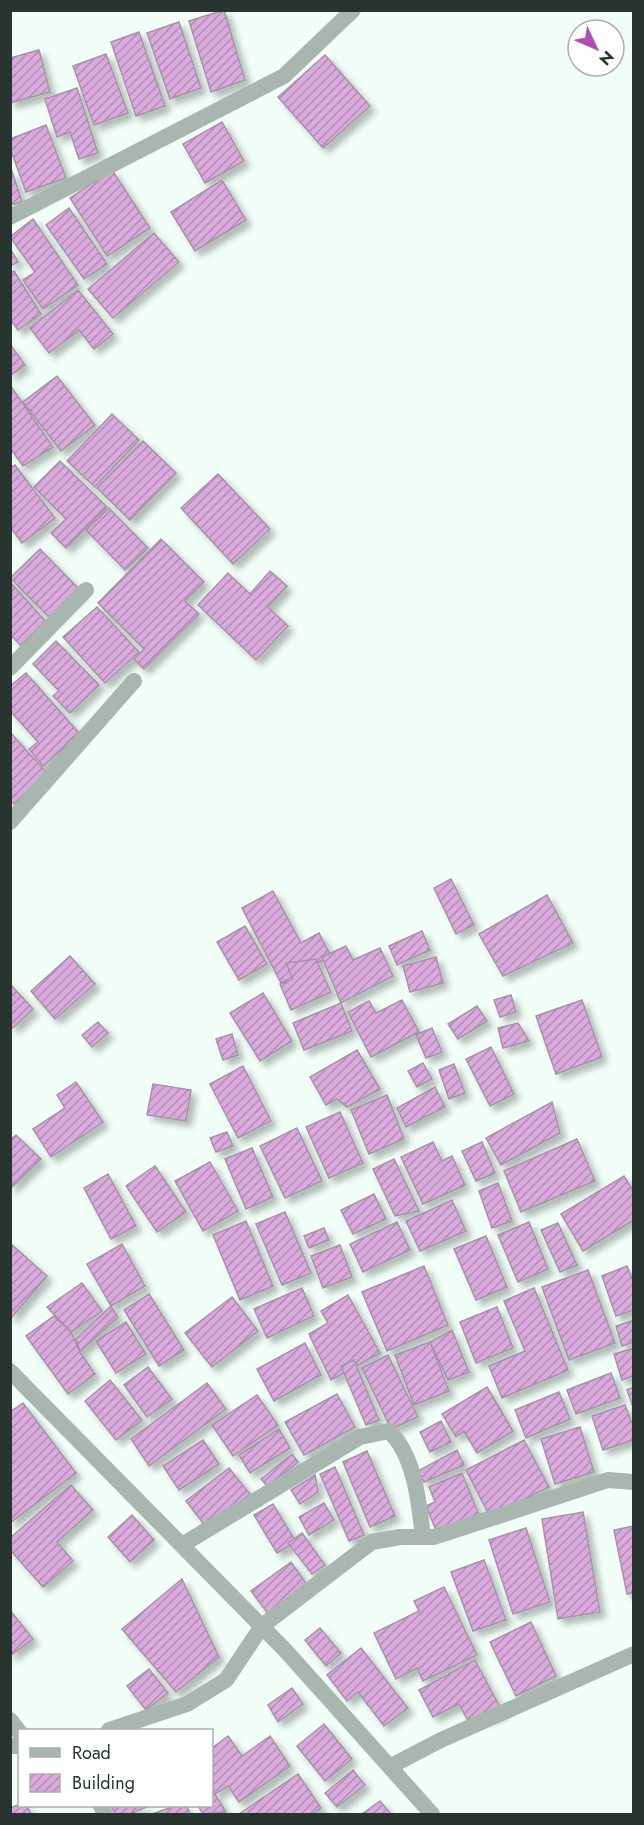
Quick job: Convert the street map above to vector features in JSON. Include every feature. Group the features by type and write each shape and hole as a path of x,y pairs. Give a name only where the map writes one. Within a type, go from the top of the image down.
{"street":[{"path":"10,217 284,76 353,10"},
{"path":"10,668 86,590"},
{"path":"10,822 134,681"},
{"path":"10,1371 285,1650 391,1766 432,1815"},
{"path":"182,1545 360,1437 382,1431 389,1431 395,1437 404,1454 418,1499 423,1537"},
{"path":"115,1729 187,1704 226,1680 265,1629 372,1542 458,1531 608,1480 633,1482"},
{"path":"391,1766 441,1740 633,1654"}],"building":[{"path":"224,10 245,80 211,92 189,21"},
{"path":"179,22 201,88 170,99 147,33"},
{"path":"139,32 165,106 136,116 111,42"},
{"path":"39,50 50,92 10,103 10,58"},
{"path":"106,54 128,113 94,125 73,66"},
{"path":"325,55 370,106 323,148 278,97"},
{"path":"77,88 98,153 79,159 70,132 57,137 45,99"},
{"path":"222,122 244,161 205,183 183,144"},
{"path":"46,125 66,178 26,192 10,148 10,139"},
{"path":"112,170 150,228 107,256 70,198"},
{"path":"12,171 22,202 10,205 10,172"},
{"path":"222,180 246,220 195,251 171,212"},
{"path":"69,208 107,264 84,279 46,225"},
{"path":"33,219 78,285 43,309 23,280 35,272 10,237"},
{"path":"154,233 179,262 113,318 88,289"},
{"path":"10,248 18,262 10,266"},
{"path":"14,271 41,314 18,330 10,319 10,273"},
{"path":"78,290 113,334 94,349 79,330 49,353 30,328"},
{"path":"10,344 25,365 10,376"},
{"path":"57,376 95,425 61,451 23,402"},
{"path":"10,385 53,447 23,466 10,448"},
{"path":"112,414 139,440 95,487 67,461"},
{"path":"143,441 176,473 130,520 97,488"},
{"path":"60,461 107,507 66,548 51,533 66,519 34,487"},
{"path":"15,465 55,518 22,543 10,527 10,468"},
{"path":"218,474 270,529 233,564 181,508"},
{"path":"109,508 148,548 125,570 86,530"},
{"path":"161,539 204,582 185,601 199,614 144,669 134,659 144,649 98,603"},
{"path":"40,549 81,591 52,620 10,578"},
{"path":"270,571 287,586 268,607 288,626 256,660 198,605 228,573 250,594"},
{"path":"12,584 47,623 21,646 10,634"},
{"path":"97,607 139,652 105,683 63,637"},
{"path":"56,641 99,685 70,713 53,696 59,691 33,664"},
{"path":"26,673 80,734 43,766 29,749 38,742 10,711 10,686"},
{"path":"10,732 47,773 14,804 10,800"},
{"path":"451,879 474,925 456,934 434,888"},
{"path":"273,891 301,943 319,933 331,956 281,983 242,908"},
{"path":"547,895 573,943 503,976 479,934"},
{"path":"245,926 267,964 239,980 217,942"},
{"path":"422,931 430,950 397,965 389,946"},
{"path":"346,946 353,960 380,948 393,976 341,1003 322,957"},
{"path":"70,956 95,984 55,1019 31,991"},
{"path":"436,957 443,983 410,992 403,966"},
{"path":"316,959 331,992 291,1010 280,984 293,979 286,963"},
{"path":"10,984 33,1009 13,1028 10,1025"},
{"path":"263,993 292,1041 260,1061 230,1013"},
{"path":"511,995 516,1012 500,1017 494,1000"},
{"path":"402,1000 419,1032 371,1057 348,1012 369,1001 376,1013"},
{"path":"582,1000 602,1057 556,1074 536,1016"},
{"path":"341,1003 352,1031 304,1050 293,1023"},
{"path":"477,1006 487,1021 458,1039 448,1024"},
{"path":"98,1022 108,1033 92,1047 82,1035"},
{"path":"518,1023 529,1041 503,1048 498,1028"},
{"path":"432,1028 442,1052 426,1058 416,1035"},
{"path":"232,1034 238,1055 223,1060 216,1039"},
{"path":"491,1047 514,1094 490,1106 466,1059"},
{"path":"357,1050 380,1089 347,1107 337,1099 326,1105 310,1077"},
{"path":"423,1063 432,1079 417,1087 408,1071"},
{"path":"454,1064 465,1093 449,1099 439,1070"},
{"path":"243,1066 271,1121 238,1138 210,1084"},
{"path":"76,1082 103,1122 51,1157 33,1129 65,1108 57,1095"},
{"path":"153,1084 191,1090 186,1121 147,1115"},
{"path":"435,1087 445,1107 406,1127 397,1108"},
{"path":"387,1095 404,1139 369,1154 351,1110"},
{"path":"552,1102 560,1133 501,1165 486,1138"},
{"path":"340,1112 363,1163 329,1178 306,1127"},
{"path":"297,1128 322,1181 285,1198 260,1146"},
{"path":"227,1132 233,1146 216,1152 210,1138"},
{"path":"16,1135 41,1159 10,1189 10,1140"},
{"path":"577,1139 595,1181 521,1212 504,1171"},
{"path":"433,1142 442,1161 452,1156 465,1185 423,1204 401,1157"},
{"path":"482,1142 495,1173 476,1181 462,1151"},
{"path":"252,1148 273,1197 246,1209 225,1159"},
{"path":"394,1159 419,1211 395,1216 373,1169"},
{"path":"210,1162 238,1211 203,1231 175,1181"},
{"path":"155,1166 186,1212 157,1232 126,1186"},
{"path":"108,1174 136,1226 111,1239 84,1188"},
{"path":"624,1176 634,1192 634,1220 583,1251 561,1214"},
{"path":"498,1183 512,1221 492,1228 479,1191"},
{"path":"374,1194 386,1219 353,1234 341,1210"},
{"path":"452,1200 466,1231 420,1251 406,1221"},
{"path":"285,1212 311,1273 282,1285 256,1224"},
{"path":"246,1221 273,1286 240,1300 213,1235"},
{"path":"397,1222 410,1250 363,1272 350,1244"},
{"path":"529,1222 548,1269 518,1282 498,1235"},
{"path":"558,1223 577,1265 560,1272 541,1230"},
{"path":"324,1228 329,1240 309,1248 304,1236"},
{"path":"486,1236 507,1287 476,1300 454,1249"},
{"path":"10,1243 47,1276 12,1317 10,1316"},
{"path":"122,1244 145,1286 111,1306 87,1264"},
{"path":"340,1245 352,1277 323,1288 311,1256"},
{"path":"424,1266 448,1325 387,1351 362,1292"},
{"path":"627,1266 634,1284 634,1310 616,1316 602,1276"},
{"path":"588,1270 615,1343 569,1360 542,1287"},
{"path":"82,1283 102,1311 71,1332 47,1307"},
{"path":"302,1288 314,1316 267,1338 254,1309"},
{"path":"534,1288 568,1370 502,1398 489,1366 525,1351 504,1301"},
{"path":"149,1294 184,1350 159,1366 124,1310"},
{"path":"348,1295 380,1353 331,1380 309,1334 328,1323 321,1311"},
{"path":"232,1297 258,1331 212,1367 185,1333"},
{"path":"111,1306 118,1317 80,1352 76,1339"},
{"path":"497,1307 513,1348 476,1363 460,1322"},
{"path":"54,1316 71,1332 80,1352 95,1374 68,1394 26,1336"},
{"path":"634,1320 634,1342 622,1346 616,1326"},
{"path":"126,1322 146,1354 116,1373 96,1341"},
{"path":"452,1330 469,1372 448,1380 430,1342"},
{"path":"430,1342 449,1391 414,1405 395,1355"},
{"path":"305,1343 321,1375 274,1401 257,1369"},
{"path":"634,1348 634,1376 622,1380 614,1354"},
{"path":"388,1355 418,1417 391,1429 362,1368"},
{"path":"354,1360 379,1420 366,1425 341,1366"},
{"path":"148,1367 172,1399 147,1417 124,1385"},
{"path":"611,1373 620,1398 576,1414 567,1390"},
{"path":"110,1380 142,1420 116,1440 85,1401"},
{"path":"207,1383 226,1409 149,1466 131,1439"},
{"path":"487,1387 513,1431 477,1453 464,1431 456,1437 442,1414"},
{"path":"634,1387 634,1410 627,1390"},
{"path":"559,1392 570,1419 526,1438 515,1410"},
{"path":"337,1394 355,1427 304,1455 285,1422"},
{"path":"257,1395 278,1425 233,1456 212,1425"},
{"path":"23,1403 76,1473 10,1523 10,1412"},
{"path":"625,1405 634,1429 634,1440 603,1450 592,1416"},
{"path":"441,1421 451,1442 430,1452 420,1432"},
{"path":"580,1427 594,1472 555,1484 541,1439"},
{"path":"279,1429 290,1448 250,1473 239,1455"},
{"path":"203,1440 219,1464 179,1490 163,1466"},
{"path":"524,1440 549,1487 490,1517 466,1470"},
{"path":"457,1450 464,1465 424,1482 418,1471"},
{"path":"367,1451 395,1516 370,1527 343,1462"},
{"path":"292,1454 298,1462 268,1487 261,1479"},
{"path":"335,1467 364,1535 349,1541 320,1474"},
{"path":"229,1468 250,1494 206,1527 186,1501"},
{"path":"462,1473 479,1515 437,1533 426,1506 435,1502 429,1487"},
{"path":"315,1475 318,1492 300,1504 291,1490"},
{"path":"71,1485 93,1510 57,1542 73,1561 43,1587 10,1550 10,1538"},
{"path":"324,1503 334,1520 309,1535 299,1517"},
{"path":"273,1504 296,1542 277,1553 254,1515"},
{"path":"583,1512 600,1612 558,1619 542,1519"},
{"path":"132,1515 154,1540 130,1562 108,1537"},
{"path":"634,1526 634,1593 627,1594 614,1530"},
{"path":"526,1528 550,1602 513,1614 489,1540"},
{"path":"302,1533 325,1565 312,1574 288,1543"},
{"path":"484,1560 506,1620 473,1631 451,1572"},
{"path":"291,1562 308,1586 269,1615 251,1591"},
{"path":"182,1579 219,1657 176,1692 122,1629"},
{"path":"444,1587 477,1655 423,1681 417,1668 396,1679 374,1633 419,1611 414,1601"},
{"path":"10,1610 33,1639 10,1656"},
{"path":"531,1622 556,1676 516,1696 490,1642"},
{"path":"320,1628 341,1653 326,1666 305,1640"},
{"path":"361,1648 408,1708 384,1726 358,1692 347,1701 327,1675"},
{"path":"475,1660 503,1713 468,1721 459,1704 433,1717 419,1690"},
{"path":"149,1669 168,1693 146,1710 127,1686"},
{"path":"292,1688 303,1704 278,1722 268,1705"},
{"path":"324,1724 352,1759 325,1781 297,1746"},
{"path":"228,1736 242,1756 270,1736 290,1766 239,1802 228,1786 215,1794 213,1791 213,1747"},
{"path":"353,1770 365,1785 337,1807 325,1793"},
{"path":"298,1774 321,1808 313,1814 239,1814"},
{"path":"215,1794 226,1812 203,1814 199,1807 213,1807"},
{"path":"380,1801 391,1814 362,1814"},
{"path":"18,1805 18,1807 28,1807 31,1814 10,1814 10,1808"},
{"path":"112,1807 147,1807 130,1814 115,1814"},
{"path":"172,1807 187,1807 190,1814 152,1814"}]}
